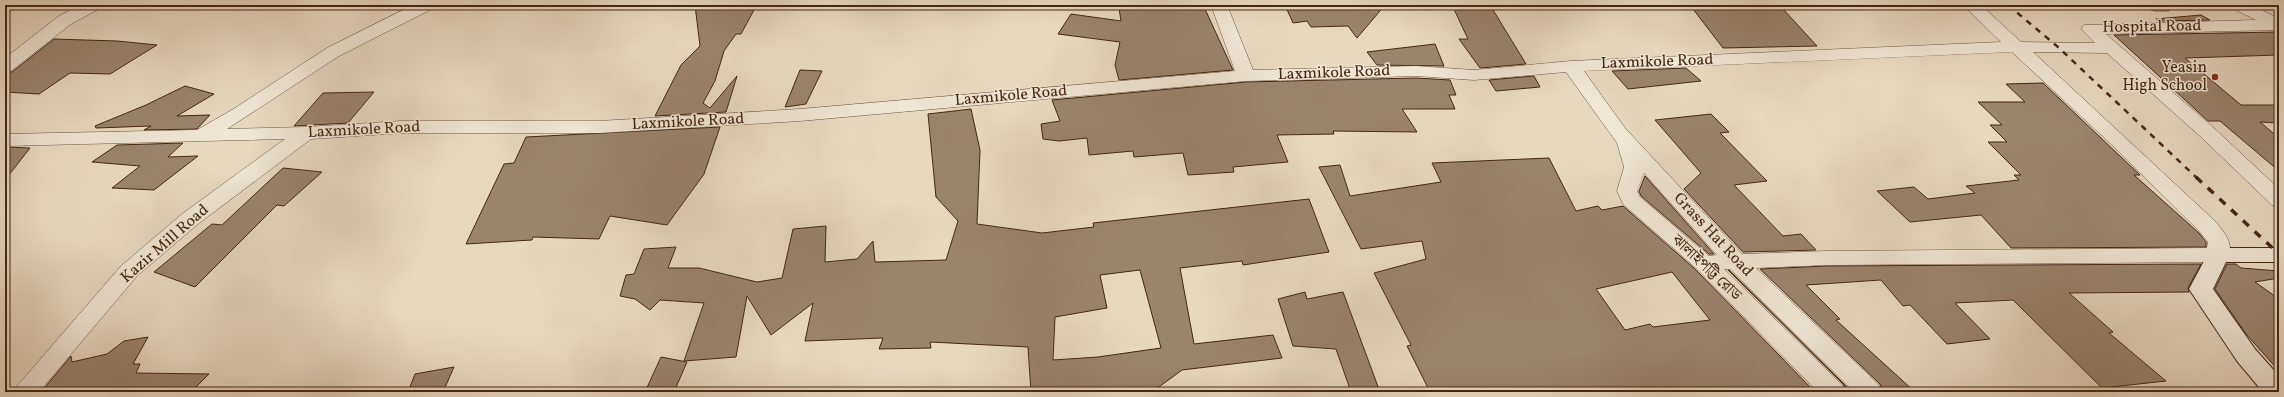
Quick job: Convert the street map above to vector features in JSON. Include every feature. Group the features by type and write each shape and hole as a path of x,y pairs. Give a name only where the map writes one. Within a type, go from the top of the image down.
{"street":[{"path":"5,67 65,20 93,5"},
{"path":"202,135 242,112 332,52 426,5"},
{"path":"1219,5 1246,76"},
{"path":"1970,5 2208,227 2219,242 2218,255 2201,289 2246,355 2278,392"},
{"path":"2240,5 2278,25"},
{"name":"Hospital Road","path":"2278,25 2090,29 2208,133 2279,201"},
{"name":"Laxmikole Road","path":"5,140 306,133 402,127 598,127 800,116 1246,76 1416,71 1474,75 1571,66 2016,47 2112,48"},
{"name":"Grass Hat Road","path":"1571,66 1618,132 1736,262 1870,392"},
{"name":"ঝালাইপট্টি রোড","path":"1618,132 1635,161 1632,181 1627,191 1630,200 1704,264 1833,392"},
{"name":"Kazir Mill Road","path":"25,392 129,272 190,219 306,133"},
{"path":"1704,264 1828,258 2279,255"}],"shaded area":[{"path":"2132,5 2175,5 2169,11 2155,11"}],"building":[{"path":"695,5 731,5 732,8 754,10 741,34 736,34 724,51 715,81 703,103 710,108 737,76 726,112 655,116 681,65 700,46"},
{"path":"1156,5 1199,5 1199,10 1205,9 1233,70 1119,80 1115,65 1120,42 1058,34 1071,14 1121,21 1119,8 1156,7"},
{"path":"1285,5 1385,5 1357,38 1348,26 1311,27 1307,21 1293,23"},
{"path":"1452,5 1490,5 1526,64 1480,68 1459,39 1468,39"},
{"path":"1782,8 1817,46 1723,48 1693,9"},
{"path":"2201,15 2210,20 2160,21 2156,19"},
{"path":"2279,32 2279,55 2185,58 2241,105 2279,105 2279,123 2260,122 2279,138 2279,171 2220,121 2208,121 2114,35"},
{"path":"54,39 117,41 157,45 110,74 70,73 39,94 5,92 5,73 12,72"},
{"path":"1435,44 1444,66 1377,65 1367,52"},
{"path":"1686,68 1701,81 1628,89 1612,71"},
{"path":"800,70 822,71 806,104 785,107"},
{"path":"1534,76 1540,87 1496,91 1489,80"},
{"path":"1416,78 1450,80 1456,95 1449,95 1455,109 1402,109 1417,132 1333,131 1334,134 1277,135 1288,162 1233,167 1234,172 1188,175 1183,153 1134,157 1133,151 1089,155 1087,138 1059,141 1043,139 1041,124 1060,121 1052,100 1246,82"},
{"path":"2043,83 2140,175 2134,175 2199,233 2206,242 2206,247 2011,248 1981,215 1910,222 1877,191 1914,187 1928,199 1975,193 1966,186 2019,180 2014,175 2021,175 1988,142 2007,142 1990,125 2002,125 1978,102 2025,102 2006,84"},
{"path":"185,86 214,94 177,116 210,115 197,129 144,130 151,126 96,128 95,126 146,105"},
{"path":"374,92 348,123 294,126 323,93"},
{"path":"971,109 980,150 977,224 1042,233 1094,227 1093,223 1309,199 1329,252 1243,265 1242,261 1180,268 1194,344 1273,335 1282,358 1182,370 1152,392 1031,392 1028,347 930,342 931,348 879,349 883,338 805,341 813,303 771,335 747,296 736,357 684,361 704,303 660,300 650,310 635,299 620,296 626,275 634,274 644,249 676,247 668,268 699,268 757,282 782,278 793,229 826,226 825,262 857,259 873,241 875,262 946,260 958,221 936,197 928,114","holes":["1140,270 1161,348 1098,357 1053,360 1055,317 1107,308 1100,275"]},
{"path":"1711,114 1729,132 1720,133 1767,181 1734,185 1783,236 1801,234 1816,250 1743,252 1684,189 1701,173 1655,120"},
{"path":"720,127 704,174 667,225 610,216 599,239 533,237 532,240 466,244 504,164 514,163 526,137"},
{"path":"183,143 168,157 198,156 154,190 112,188 140,166 92,162 117,145"},
{"path":"5,147 30,148 5,180"},
{"path":"1549,158 1576,211 1598,206 1602,210 1623,206 1695,269 1815,392 1430,392 1407,346 1411,345 1374,273 1426,259 1422,241 1361,249 1319,167 1340,165 1350,196 1441,182 1432,163","holes":["1672,272 1710,320 1653,327 1650,324 1625,330 1596,289"]},
{"path":"283,168 322,172 284,206 277,205 195,287 154,272 212,224 222,225"},
{"path":"1645,176 1714,254 1709,254 1641,196 1639,191"},
{"path":"2201,264 2188,288 2189,292 2069,293 2113,332 2109,333 2166,381 2102,388 2013,300 1955,303 1990,339 1947,344 1910,305 1903,306 1881,280 1806,285 1840,319 1836,320 1915,392 1884,392 1880,384 1760,269 1827,266"},
{"path":"2227,264 2236,264 2241,268 2279,271 2279,278 2255,282 2279,299 2279,371 2246,334 2215,289"},
{"path":"1728,270 1850,390 1847,391 1843,384"},
{"path":"1305,292 1307,299 1343,292 1380,392 1351,392 1336,349 1293,346 1278,299"},
{"path":"148,337 133,364 140,364 136,373 209,374 191,392 41,392 71,356 72,362 107,354 124,341"},
{"path":"661,357 687,362 674,392 645,392"},
{"path":"454,367 443,392 408,392 415,374"}],"railway":[{"path":"2008,5 2058,47 2197,178"},
{"path":"2196,177 2279,254"}],"place":[{"name":"Yeasin High School","path":"2215,77"}]}
